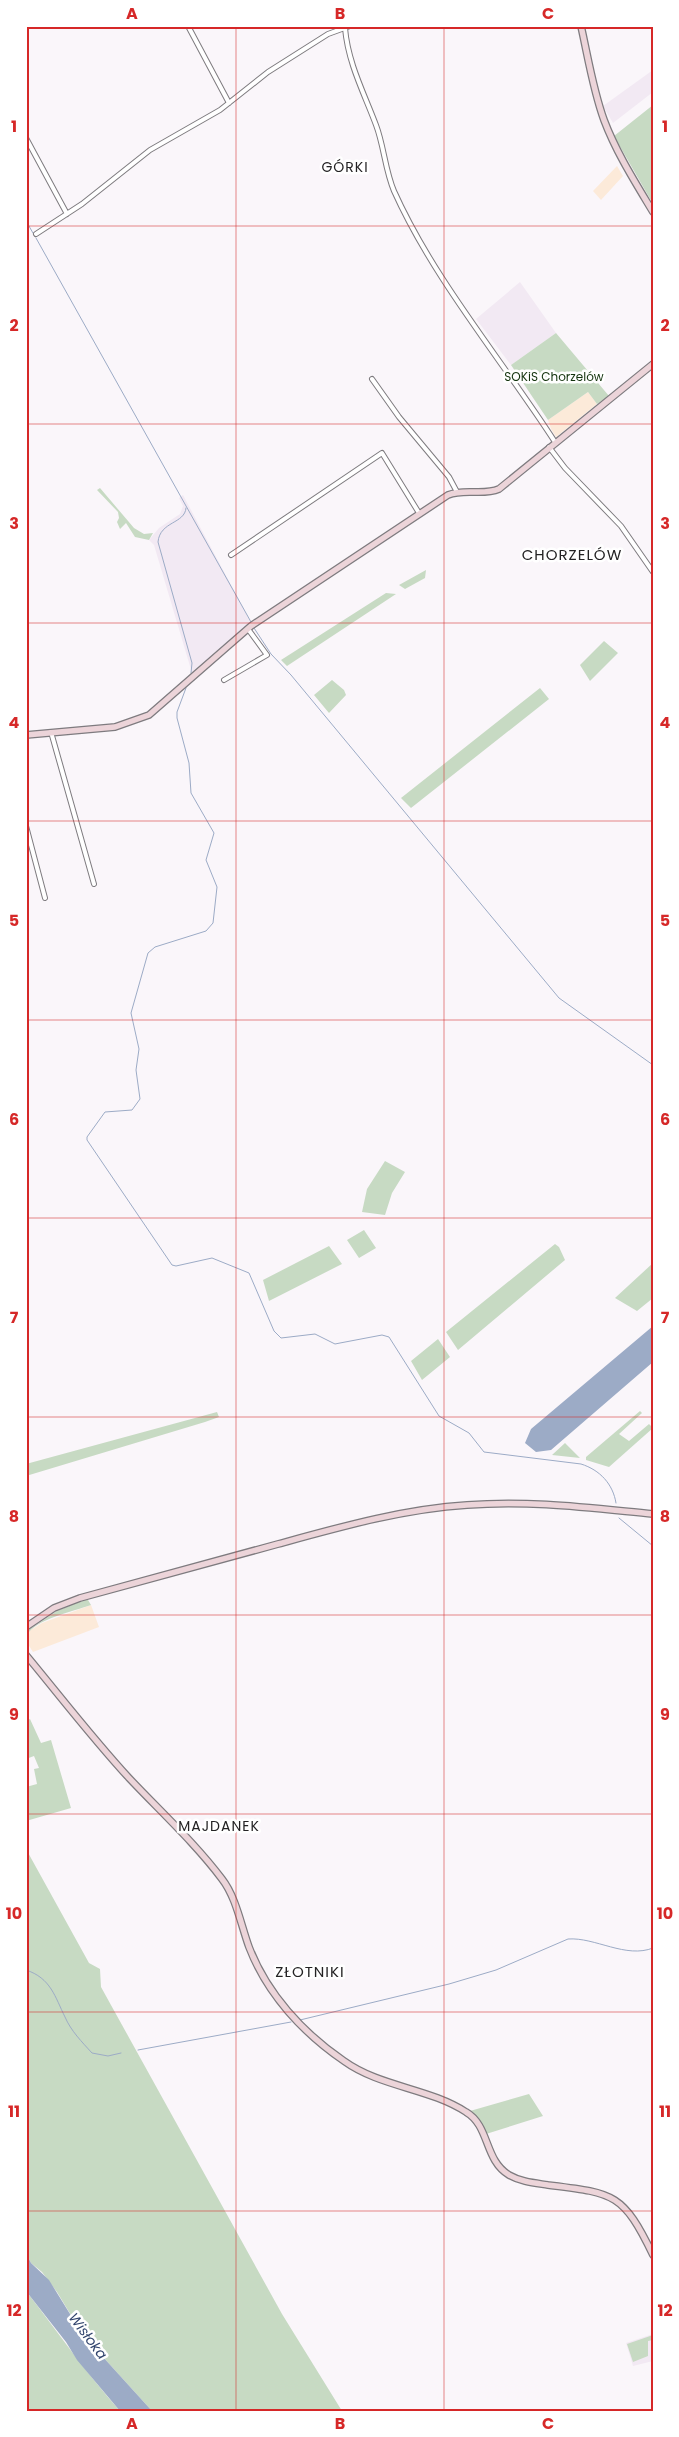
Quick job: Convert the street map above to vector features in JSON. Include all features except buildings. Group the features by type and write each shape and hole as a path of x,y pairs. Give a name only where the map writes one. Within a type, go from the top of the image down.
{"street":[{"path":"188,26 230,103"},
{"path":"36,234 67,214 150,150 230,103 268,72 294,55 328,34 350,26"},
{"path":"582,26 592,80 604,122 612,140 653,212"},
{"path":"345,28 354,70 378,130 393,189 406,216 419,240 477,328 555,442"},
{"path":"26,138 67,214"},
{"path":"26,736 114,727 150,715 248,628 448,495 457,492 499,489 653,364"},
{"path":"372,379 399,416 449,477 457,492"},
{"path":"549,447 564,468 621,526 653,572"},
{"path":"230,555 382,453 419,513"},
{"path":"224,680 266,655 248,628"},
{"path":"51,732 94,884"},
{"path":"26,826 45,898"},
{"path":"26,1627 49,1611 80,1598 346,1526 398,1514 466,1505 517,1502 599,1507 653,1514"},
{"path":"26,1655 113,1759 225,1881 258,1967 298,2025 353,2067 452,2104 469,2113 477,2122 492,2158 498,2167 508,2175 523,2181 587,2189 618,2201 632,2216 653,2255"}],"shaded area":[{"path":"653,70 653,92 613,123 603,106"},
{"path":"617,166 623,176 601,200 593,191"},
{"path":"520,282 556,333 511,365 476,319"},
{"path":"588,392 597,404 556,437 548,420"},
{"path":"183,495 254,628 192,673 154,545 149,540 159,528 180,514 183,506 179,498"},
{"path":"91,1605 99,1627 33,1652 26,1641 29,1631 42,1623"},
{"path":"653,2334 653,2361 633,2366 626,2343"}],"green space":[{"path":"653,105 653,204 614,136"},
{"name":"SOKiS Chorzelów","path":"556,333 609,396 597,404 588,392 548,420 511,365"},
{"path":"100,488 134,528 144,534 153,533 149,540 135,537 126,523 120,529 117,522 119,518 118,512 97,490"},
{"path":"426,570 425,578 405,589 399,585"},
{"path":"386,593 396,594 287,666 281,660"},
{"path":"604,641 618,653 590,681 580,665"},
{"path":"332,680 344,690 346,695 329,713 314,695"},
{"path":"540,688 549,699 411,808 401,798"},
{"path":"385,1161 405,1172 392,1193 385,1215 362,1212 367,1189"},
{"path":"364,1230 376,1248 359,1258 347,1240"},
{"path":"555,1244 559,1247 565,1260 458,1350 446,1332"},
{"path":"329,1246 342,1264 269,1301 263,1280"},
{"path":"653,1263 653,1298 637,1311 615,1298"},
{"path":"438,1339 450,1357 422,1380 411,1361"},
{"path":"640,1411 642,1413 619,1434 629,1441 649,1424 653,1428 609,1467 586,1460 586,1457"},
{"path":"217,1412 219,1417 205,1422 26,1476 26,1464"},
{"path":"565,1443 580,1458 552,1455"},
{"path":"88,1600 91,1605 46,1620 31,1630 26,1636 27,1631 57,1611"},
{"path":"30,1719 41,1743 51,1740 71,1808 26,1821 26,1787 37,1784 34,1769 39,1768 34,1756 26,1759 26,1721"},
{"path":"26,1849 89,1963 100,1969 101,1987 282,2314 342,2411 152,2411 83,2335 57,2292 42,2272 31,2263 26,2253"},
{"path":"529,2094 543,2116 486,2134 479,2120 470,2111"},
{"path":"26,2291 83,2367 120,2411 26,2411"},
{"path":"653,2335 653,2340 648,2341 648,2356 633,2362 627,2344"}],"water":[{"path":"653,1326 653,1362 551,1450 536,1452 525,1443 531,1429"},
{"path":"26,2253 31,2263 49,2280 83,2335 152,2411 120,2411 77,2360 66,2342 26,2291"}],"waterway":[{"path":"26,221 33,233"},
{"path":"36,238 251,622"},
{"path":"186,508 185,513 181,517 163,530 158,542 192,663 191,673"},
{"path":"254,628 271,654 291,675 559,998 653,1065"},
{"path":"186,688 177,712 177,718 189,763 191,793 214,833 206,860 217,887 213,923 206,931 155,947 148,953 131,1013 139,1049 136,1070 140,1099 132,1110 105,1112 87,1137 87,1140 172,1265 176,1266 212,1258 249,1273 274,1331 281,1338 315,1334 335,1344 382,1335 389,1337 439,1416 469,1433 484,1452 581,1464 600,1474 609,1484 616,1503"},
{"path":"619,1518 653,1546"},
{"path":"300,2020 449,1984 496,1970 568,1939 589,1941 632,1951 643,1951 653,1948"},
{"path":"26,1970 34,1973 47,1983 55,1995 70,2027 92,2053 108,2056 121,2053"},
{"path":"138,2050 291,2022"}],"district":[{"name":"GÓRKI","path":"345,167"},
{"name":"CHORZELÓW","path":"572,555"},
{"name":"MAJDANEK","path":"219,1826"},
{"name":"ZŁOTNIKI","path":"310,1972"}],"water label":[{"name":"Wisłoka","path":"88,2336"}]}
